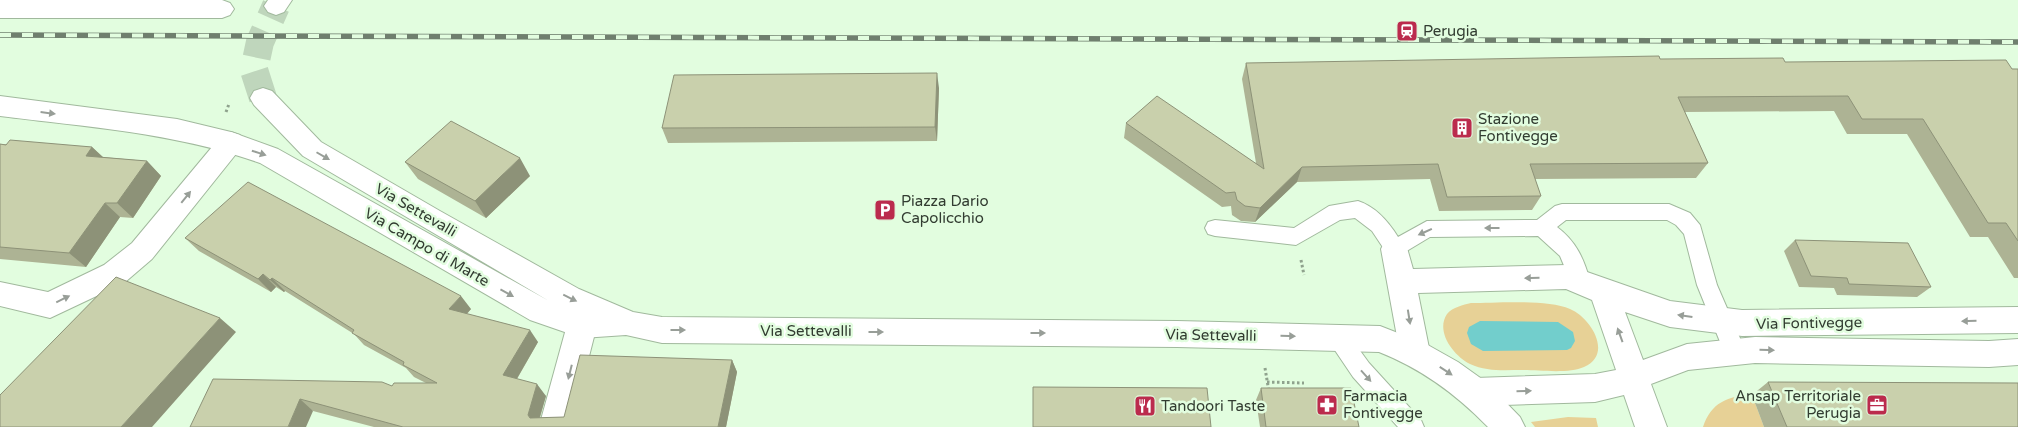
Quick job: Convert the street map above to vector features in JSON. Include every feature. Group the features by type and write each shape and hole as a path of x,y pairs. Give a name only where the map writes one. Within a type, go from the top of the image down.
{"main road":[{"path":"0,9 222,9"},
{"name":"Via Settevalli","path":"263,98 312,149 569,298 630,324 662,330 1380,339 1415,353 1447,372 1475,392 1509,427"},
{"name":"Via Campo di Marte","path":"0,106 177,130 231,142 277,160 540,311 582,325 630,324"},
{"path":"0,294 50,305 114,274 142,251 231,142"},
{"path":"1395,249 1403,281 1415,353"},
{"name":"Via Fontivegge","path":"1403,281 1567,277 1670,314 1742,323 2018,320"},
{"path":"1592,287 1636,378 1651,427"},
{"path":"555,427 582,325"},
{"name":"Via Fontivegge","path":"1475,392 1595,388 1636,378 1687,357 1755,350 1989,354 2018,352"}],"lane":[{"path":"1215,228 1296,237 1336,212 1358,210 1379,225 1395,249 1427,229 1542,228 1557,236 1572,254 1592,287"},
{"path":"1542,228 1562,212 1669,212 1683,219 1694,231 1707,285 1735,352"},
{"path":"1337,337 1361,370 1413,427"}],"path":[{"path":"225,112 229,104"},
{"path":"1264,363 1270,398"},
{"path":"1267,382 1304,383"}],"shaded area":[{"path":"1471,303 1535,303 1570,309 1578,313 1591,327 1598,345 1597,354 1593,361 1584,367 1570,370 1496,370 1476,367 1458,355 1448,343 1443,328 1444,321 1449,312"},
{"path":"1752,395 1764,427 1703,427 1711,412 1721,402 1735,397"},
{"path":"1568,417 1596,418 1598,427 1535,427 1531,422"}],"water":[{"path":"1480,321 1558,322 1573,332 1575,341 1571,348 1567,350 1483,351 1471,344 1467,333 1469,327"}],"building":[{"path":"1659,56 1660,59 1783,58 1785,62 2006,60 2012,69 2018,69 2018,241 2006,223 1988,223 1923,119 1862,119 1848,96 1678,97 1708,163 1530,164 1541,196 1447,197 1438,164 1302,167 1260,208 1245,206 1237,200 1235,192 1226,193 1126,123 1157,96 1264,169 1246,63"},
{"path":"937,73 935,127 662,128 674,75"},
{"path":"451,121 520,158 475,201 405,162"},
{"path":"10,140 92,147 86,156 147,161 117,203 105,203 69,253 0,247 0,144 6,145"},
{"path":"248,182 461,296 449,309 530,330 503,375 537,384 528,415 530,418 564,417 580,355 732,360 718,427 403,427 300,399 288,427 190,427 213,379 382,382 392,386 394,383 437,383 403,365 404,362 352,333 354,330 272,278 270,280 263,274 258,279 185,238"},
{"path":"1795,240 1908,243 1931,287 1849,284 1847,278 1811,276"},
{"path":"116,277 220,318 121,427 0,427 0,395"},
{"path":"1768,382 2018,383 2018,427 1787,427"},
{"path":"1033,387 1207,388 1211,427 1033,427"},
{"path":"1261,388 1351,388 1359,427 1266,427"}],"tunnel":[{"path":"263,98 254,70 260,42 276,6"}],"railway":[{"path":"0,35 2018,42"}],"place":[{"name":"Perugia","path":"1407,31"},
{"name":"Stazione Fontivegge","path":"1462,128"},
{"name":"Piazza Dario Capolicchio","path":"885,210"},
{"name":"Farmacia Fontivegge","path":"1327,405"},
{"name":"Ansap Territoriale Perugia","path":"1877,405"},
{"name":"Tandoori Taste","path":"1145,406"}]}
